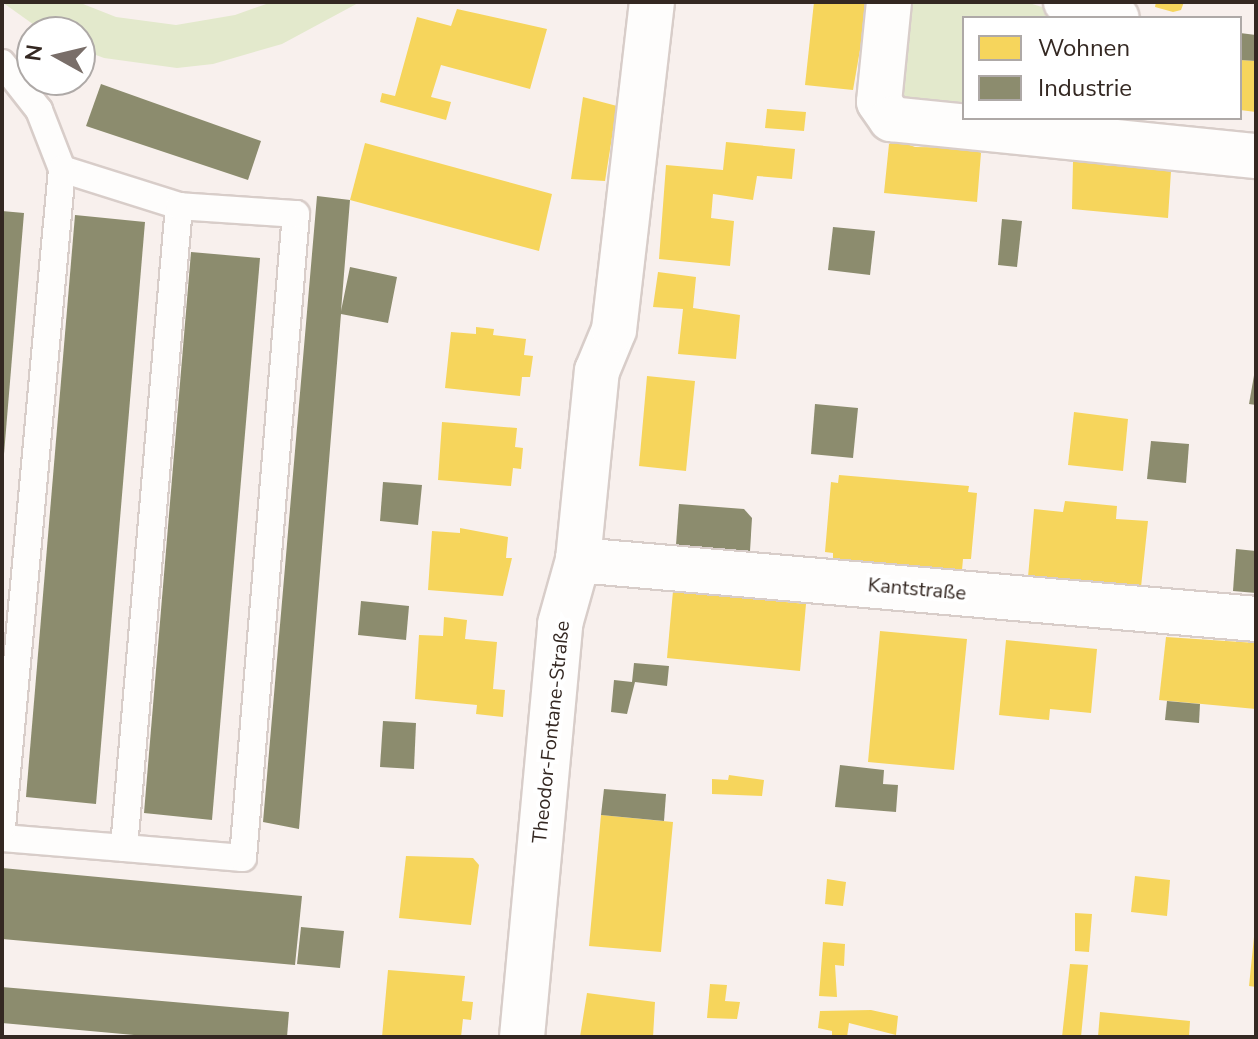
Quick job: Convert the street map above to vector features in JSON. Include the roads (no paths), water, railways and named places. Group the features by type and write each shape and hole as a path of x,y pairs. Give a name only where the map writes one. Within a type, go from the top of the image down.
{"street":[{"name":"Theodor-Fontane-Straße","path":"522,1037 560,624 578,560 597,371 614,330 652,2"},
{"path":"889,2 879,102 891,119 1199,134 1256,156"},
{"path":"1066,2 1111,16"},
{"name":"Kantstraße","path":"578,560 1256,619"}],"lane":[{"path":"2,63 39,110 62,169 2,827"},
{"path":"2,838 243,858 296,214 179,206 62,169"},
{"path":"124,848 179,206"}]}
